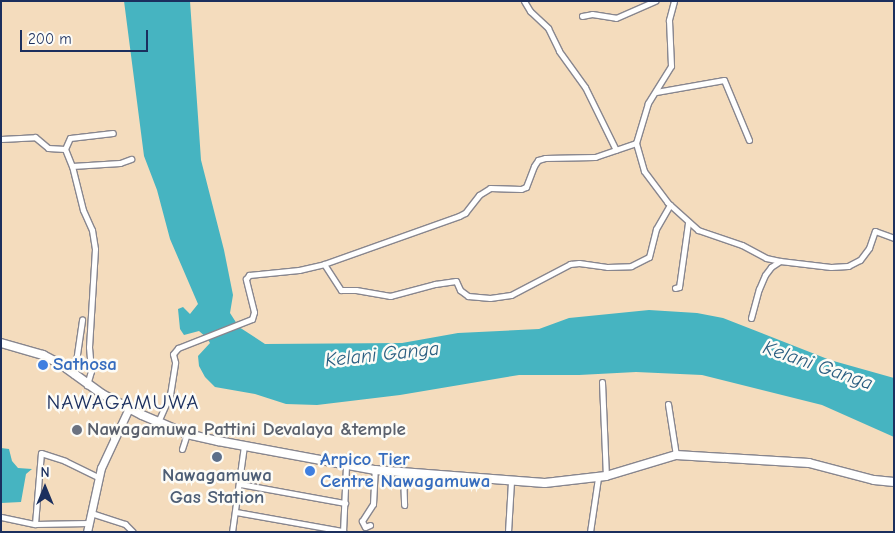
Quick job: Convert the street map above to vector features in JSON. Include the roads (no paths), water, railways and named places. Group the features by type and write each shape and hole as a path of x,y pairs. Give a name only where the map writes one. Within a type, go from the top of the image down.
{"main road":[{"path":"1,343 43,355 62,365 73,376 87,385 129,408 187,434 375,470 545,483 602,477 676,455 809,463 874,480 894,482"}],"street":[{"path":"524,1 530,11 548,28 560,51 586,88 616,150"},
{"path":"582,16 592,14 616,18 655,1"},
{"path":"674,1 669,20 672,66 648,103 636,143 644,171 670,205 688,223 709,235 742,245 766,258 780,261 831,267 848,266 860,260 869,248 875,231 894,238"},
{"path":"655,92 724,80 749,140"},
{"path":"87,385 91,371 89,348 95,249 92,230 82,210 72,166 65,148 70,138 113,133"},
{"path":"1,139 34,137 48,148 65,148"},
{"path":"158,422 170,395 175,369 174,354 178,348 250,321 254,312 246,278 249,275 299,270 324,264 459,216 465,213 479,194 490,188 521,189 526,187 538,160 544,158 581,159 595,157 636,143"},
{"path":"72,166 120,163 131,159"},
{"path":"324,264 341,290 356,290 390,296 435,284 456,281 460,290 468,296 490,298 511,295 570,264 579,263 607,268 631,266 649,257 656,229 670,205"},
{"path":"675,288 679,287 688,223"},
{"path":"751,318 759,289 766,275 771,267 780,261"},
{"path":"73,376 82,320"},
{"path":"590,532 602,477 602,382"},
{"path":"668,404 676,455"},
{"path":"87,532 98,477 112,440 129,408"},
{"path":"182,449 187,434"},
{"path":"232,532 244,446"},
{"path":"34,524 41,453 66,461 98,477"},
{"path":"236,512 343,531 346,465"},
{"path":"370,526 365,527 362,521 370,507 374,493 375,470"},
{"path":"403,473 404,505"},
{"path":"508,532 511,481"},
{"path":"240,484 344,503"},
{"path":"370,507 371,516"},
{"path":"91,513 125,524 133,532"},
{"path":"1,517 34,524 88,523"}],"water":[{"name":"Kelani Ganga","path":"124,1 190,1 201,160 224,250 233,295 230,313 239,327 265,344 402,343 458,333 539,329 569,318 649,310 697,313 723,318 830,360 894,378 894,437 822,405 702,375 636,372 579,375 519,375 400,395 317,405 286,404 255,394 215,387 205,377 199,366 198,356 210,343 207,338 199,331 184,335 180,329 178,309 183,307 190,314 198,304 170,239 157,190 144,156"},
{"path":"1,448 9,449 12,461 18,468 32,469 26,474 21,502 1,503"}],"place":[{"name":"Sathosa","path":"43,365"},
{"name":"Nawagamuwa Pattini Devalaya &temple","path":"77,430"},
{"name":"Nawagamuwa Gas Station","path":"217,457"},
{"name":"Arpico Tier Centre Nawagamuwa","path":"310,471"}],"district":[{"name":"NAWAGAMUWA","path":"123,402"}]}
